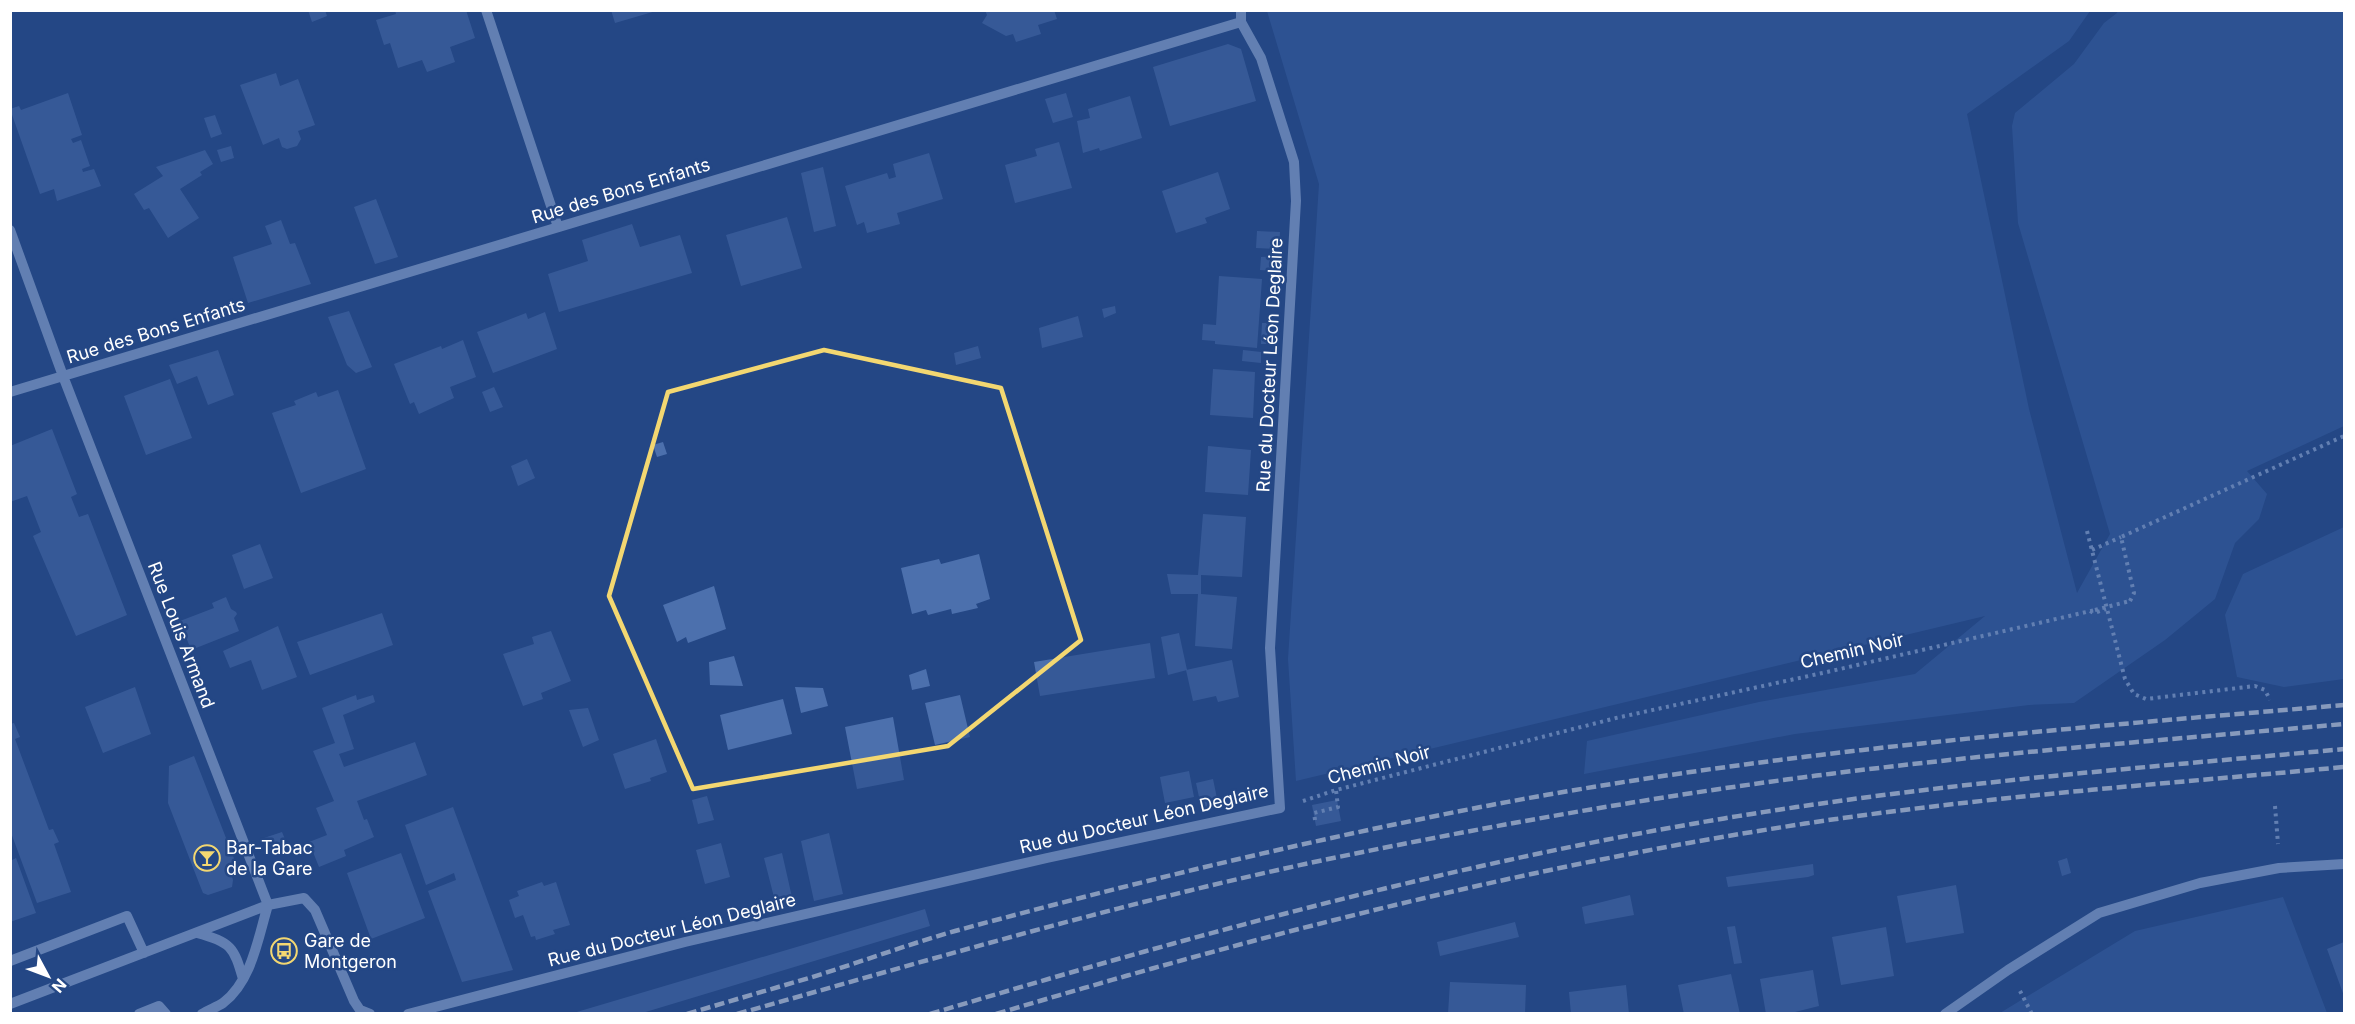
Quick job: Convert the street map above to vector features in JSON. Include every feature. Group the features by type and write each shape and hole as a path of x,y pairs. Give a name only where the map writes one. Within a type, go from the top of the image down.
{"street":[{"path":"486,10 558,227"},
{"name":"Rue des Bons Enfants","path":"10,392 558,227 1241,16"},
{"name":"Rue du Docteur Léon Deglaire","path":"408,1014 708,937 1047,858 1280,808 1270,648 1296,201 1294,162 1261,58 1241,16"},
{"name":"Rue Louis Armand","path":"10,230 63,376 268,905"},
{"path":"1945,1014 2008,970 2099,913 2200,883 2279,868 2344,864"},
{"path":"10,1004 268,905 304,898 315,910 354,1002 360,1010 370,1014"},
{"path":"202,1014 223,1003 243,980 268,905"},
{"path":"10,961 128,916 144,953"},
{"path":"197,933 221,939 236,954 243,980"},
{"path":"139,1014 159,1006 166,1014"}],"path":[{"path":"2092,550 2344,436"},
{"path":"2087,531 2125,679 2134,694 2153,699 2255,686 2265,690 2270,700"},
{"name":"Chemin Noir","path":"1280,808 1336,790 1616,718 1827,672 2130,601 2134,593 2121,537"},
{"path":"2089,611 2094,613 2106,609"},
{"path":"1315,820 1314,813 1338,807 1336,790"},
{"path":"2275,806 2279,868"}],"highlighted area":[{"path":"824,350 1001,388 1081,640 948,746 693,789 609,596 668,392"}],"shaded area":[{"path":"1267,11 2090,11 2069,41 1967,114 2029,409 2077,593 2110,534 2018,223 2012,126 2015,113 2074,64 2104,23 2118,11 2344,11 2344,426 2247,471 2267,494 2259,519 2235,543 2215,599 2165,640 2074,703 2029,705 1795,734 1584,774 1587,741 1759,702 1915,674 1985,616 1296,781 1288,659 1319,184"},
{"path":"2344,527 2344,679 2284,687 2237,677 2225,615 2243,574"},
{"path":"2283,897 2327,1013 2000,1013 2135,931"}],"building":[{"path":"308,10 325,10 327,16 312,22"},
{"path":"395,10 466,10 475,38 450,47 455,62 427,72 422,60 398,68 390,43 384,45 376,20 396,14"},
{"path":"611,10 656,10 656,11 615,23"},
{"path":"985,10 1054,10 1057,19 1038,25 1041,34 1016,42 1013,34 1006,36 982,23 987,15"},
{"path":"1228,44 1241,49 1256,101 1170,126 1153,67"},
{"path":"276,73 280,86 298,79 315,125 298,131 301,139 297,146 287,149 282,147 279,138 263,145 240,85"},
{"path":"68,93 82,135 71,139 73,143 81,140 90,166 82,169 83,172 94,169 101,186 57,201 54,189 40,194 10,109 19,106 21,110"},
{"path":"1066,93 1073,117 1053,123 1045,99"},
{"path":"1130,96 1142,138 1100,151 1099,148 1083,153 1077,121 1090,118 1088,109"},
{"path":"215,115 222,134 211,138 204,118"},
{"path":"1059,142 1072,188 1015,203 1005,165 1037,156 1035,149"},
{"path":"231,146 234,158 221,162 217,150"},
{"path":"205,150 213,164 200,172 202,175 180,189 199,218 168,238 149,208 144,210 134,194 163,176 156,167"},
{"path":"929,153 943,199 897,213 900,224 867,233 864,222 857,225 845,186 887,173 889,179 896,177 893,164"},
{"path":"823,167 836,226 814,232 801,173"},
{"path":"1218,172 1230,209 1205,218 1207,223 1176,233 1162,191"},
{"path":"376,199 398,257 375,264 354,207"},
{"path":"787,217 802,268 741,286 726,235"},
{"path":"281,220 290,244 295,243 311,284 248,303 233,257 272,244 265,226"},
{"path":"632,224 640,247 680,235 692,273 559,312 548,274 588,261 582,240"},
{"path":"1257,231 1280,232 1279,249 1256,248"},
{"path":"1279,256 1277,271 1260,270 1261,257"},
{"path":"1219,276 1262,279 1257,348 1215,344 1215,341 1202,340 1203,324 1216,325"},
{"path":"1115,306 1116,313 1104,318 1102,309"},
{"path":"349,311 372,367 356,373 347,365 328,317"},
{"path":"545,312 557,349 493,373 477,332 526,313 528,319"},
{"path":"1078,316 1083,337 1042,348 1039,328"},
{"path":"1262,323 1272,323 1270,344 1261,344"},
{"path":"463,340 476,377 450,387 454,398 419,414 414,402 410,404 394,364"},
{"path":"978,346 981,358 956,365 954,353"},
{"path":"218,350 234,395 208,405 197,376 177,384 169,365"},
{"path":"1243,350 1261,352 1261,363 1242,361"},
{"path":"1213,369 1255,372 1253,418 1210,415"},
{"path":"170,379 192,438 146,455 124,396"},
{"path":"494,387 503,407 490,412 482,392"},
{"path":"338,390 366,469 301,493 272,413 296,405 294,401 316,392 318,397"},
{"path":"52,429 77,494 71,497 79,517 88,514 127,615 76,636 33,536 41,532 27,496 10,502 10,446"},
{"path":"663,442 667,454 657,457 653,445"},
{"path":"1208,446 1251,450 1248,495 1205,492"},
{"path":"527,459 535,478 518,486 511,466"},
{"path":"1203,514 1246,517 1242,577 1201,575 1201,594 1237,597 1232,649 1195,646 1198,594 1171,594 1167,574 1198,575"},
{"path":"260,544 273,578 244,589 232,555"},
{"path":"979,554 990,599 976,604 978,608 952,614 951,609 928,615 926,610 912,614 901,568 939,559 941,564"},
{"path":"714,586 726,629 688,643 686,637 677,642 663,605"},
{"path":"226,597 231,609 237,614 234,618 239,631 191,650 180,621 214,608 212,603"},
{"path":"382,613 393,645 310,675 297,642"},
{"path":"278,626 297,677 262,690 251,660 230,668 223,651"},
{"path":"551,631 571,681 541,693 543,699 523,706 503,654 534,644 532,637"},
{"path":"1179,633 1187,670 1168,675 1161,637"},
{"path":"1150,643 1155,678 1040,696 1034,662"},
{"path":"734,656 743,686 710,685 709,662"},
{"path":"1232,660 1239,697 1218,702 1216,696 1193,701 1186,670"},
{"path":"926,669 930,686 912,690 909,675"},
{"path":"135,687 151,734 103,753 85,707"},
{"path":"795,687 823,688 828,706 801,713"},
{"path":"356,695 357,700 373,695 375,702 343,715 354,749 339,754 344,767 415,742 427,775 357,801 374,837 344,850 346,856 319,867 309,842 327,835 316,808 334,801 313,751 335,743 322,708"},
{"path":"960,695 970,737 935,745 925,703"},
{"path":"783,699 792,734 728,750 720,715"},
{"path":"588,708 599,740 583,747 569,710"},
{"path":"893,717 904,780 857,789 845,727"},
{"path":"14,723 20,737 15,739 49,830 53,829 59,842 54,844 71,892 37,903 10,830 10,724"},
{"path":"656,739 667,772 650,778 651,781 625,789 613,754"},
{"path":"194,756 235,861 230,871 233,880 232,887 208,895 203,893 168,803 169,766"},
{"path":"1189,771 1194,797 1165,803 1160,777"},
{"path":"1213,779 1219,808 1202,811 1196,783"},
{"path":"707,796 714,820 698,824 692,800"},
{"path":"1337,800 1341,821 1316,826 1312,805"},
{"path":"453,807 513,970 462,982 428,891 456,880 454,873 426,885 405,825"},
{"path":"282,832 289,849 278,854 268,849 264,838"},
{"path":"829,833 843,894 814,901 801,841"},
{"path":"721,843 730,877 705,884 696,850"},
{"path":"401,853 425,918 371,939 347,873"},
{"path":"782,853 794,906 777,909 764,858"},
{"path":"16,858 36,913 10,922 10,861"},
{"path":"2067,858 2071,873 2062,876 2058,861"},
{"path":"1813,864 1814,875 1808,877 1728,887 1726,877"},
{"path":"542,882 544,886 556,882 570,925 553,930 555,934 536,940 535,936 531,937 523,915 515,918 509,900 519,896 517,891"},
{"path":"1956,885 1964,933 1906,943 1897,896"},
{"path":"1630,895 1634,915 1585,924 1582,907"},
{"path":"925,909 930,926 639,1014 570,1014"},
{"path":"1515,922 1519,937 1440,956 1437,942"},
{"path":"1735,926 1742,963 1734,964 1727,927"},
{"path":"1886,927 1894,976 1841,985 1832,937"},
{"path":"2344,942 2344,996 2327,949"},
{"path":"1813,970 1819,1006 1787,1014 1766,1014 1760,979"},
{"path":"1731,974 1740,1014 1684,1014 1678,985"},
{"path":"1450,982 1526,985 1525,1014 1448,1014"},
{"path":"1626,985 1629,1014 1571,1014 1569,992"}],"railway":[{"path":"687,1014 809,978 937,936 1072,900 1308,843 1540,796 1768,761 1998,736 2344,705"},
{"path":"737,1014 1046,928 1201,888 1358,853 1537,819 1716,789 1900,765 2344,724"},
{"path":"930,1014 1153,949 1377,890 1604,840 1896,793 2088,772 2344,749"},
{"path":"996,1014 1100,983 1308,927 1518,877 1624,855 1836,819 1899,811 2026,796 2344,767"}],"place":[{"name":"Bar-Tabac de la Gare","path":"207,858"},
{"name":"Gare de Montgeron","path":"284,951"}]}
